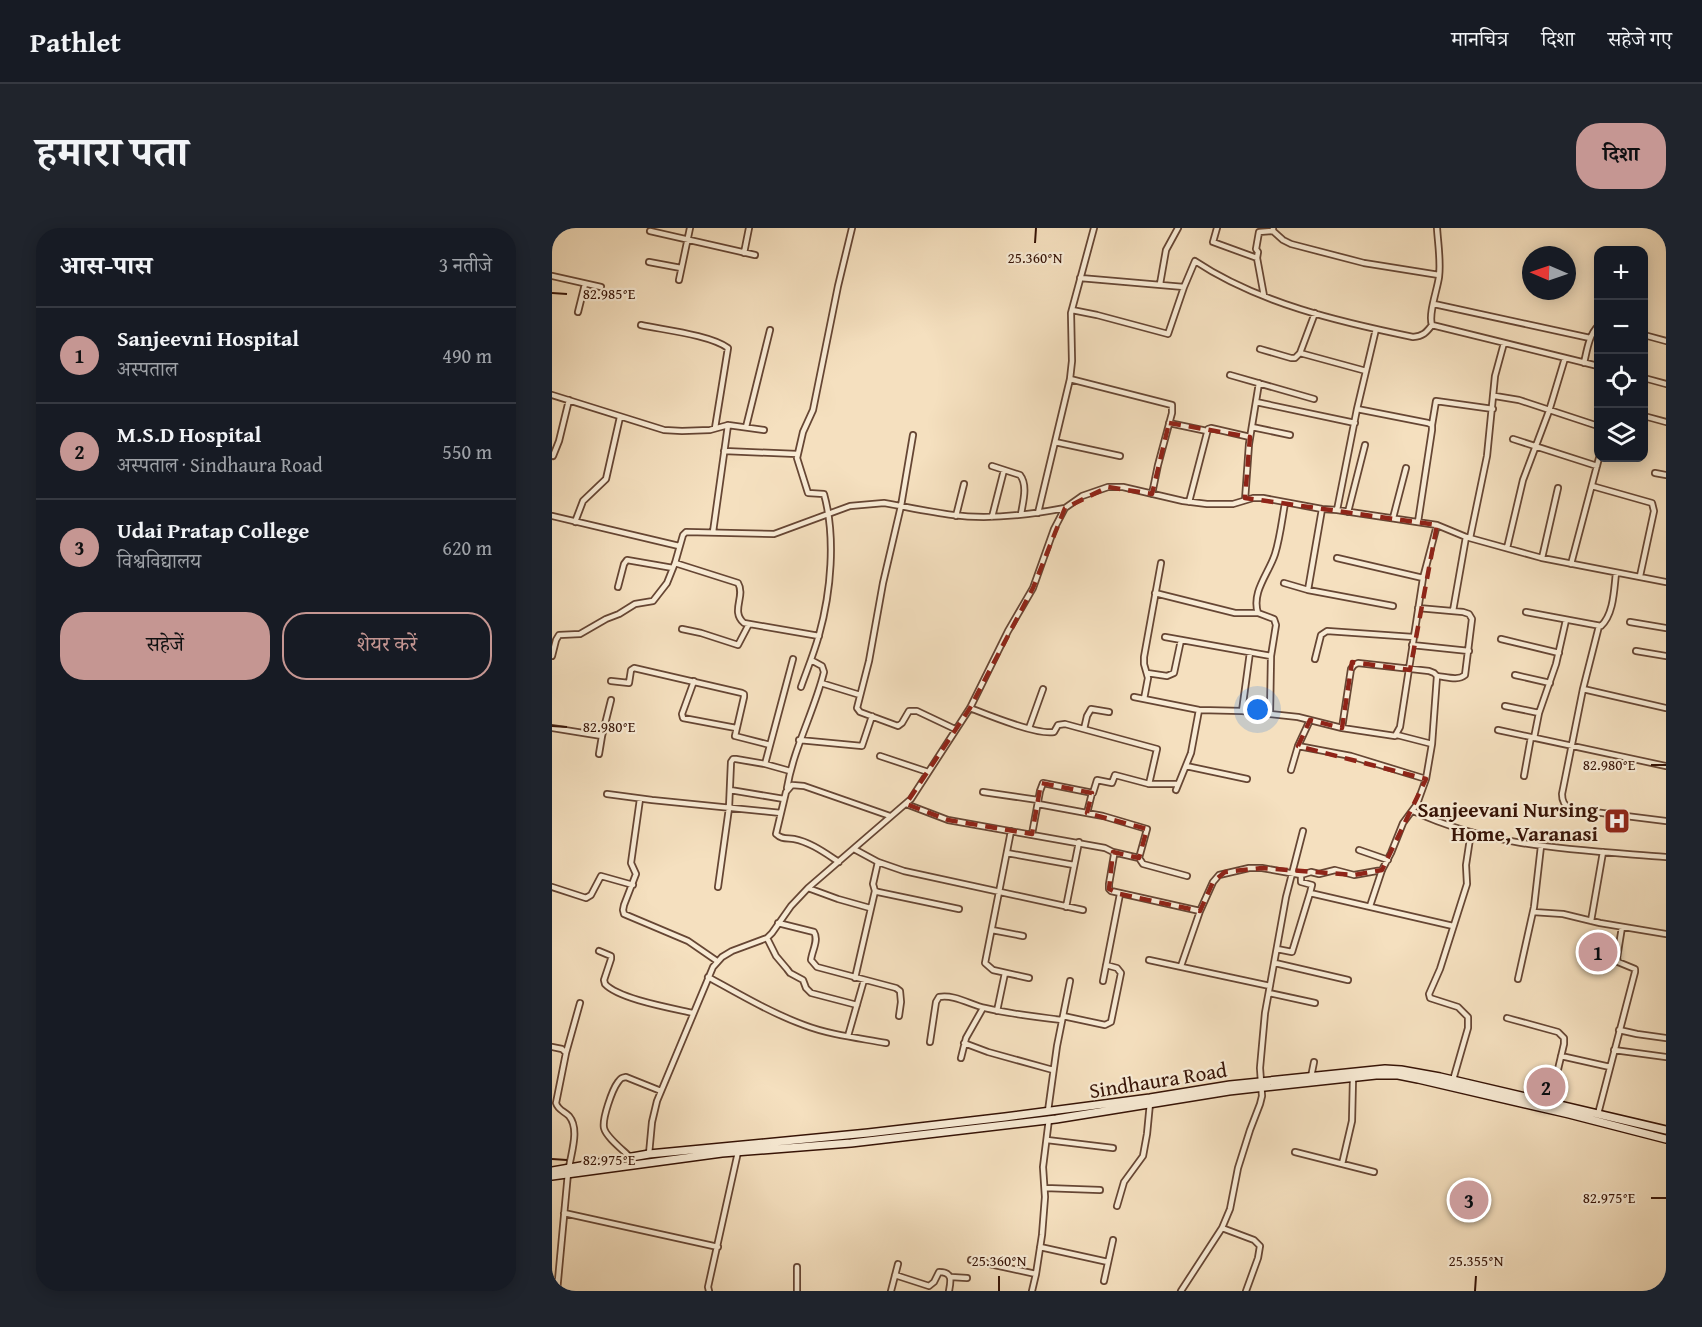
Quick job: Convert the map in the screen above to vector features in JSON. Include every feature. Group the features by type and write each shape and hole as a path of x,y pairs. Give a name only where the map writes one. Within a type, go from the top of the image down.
{"street":[{"path":"679,280 690,228"},
{"path":"744,253 749,228"},
{"path":"801,687 819,636 829,581 831,536 829,513 824,494 808,493 797,458 803,432 813,410 852,228"},
{"path":"1038,513 1070,379 1072,310 1094,228"},
{"path":"1160,284 1166,250 1178,228"},
{"path":"1217,228 1213,242 1257,258"},
{"path":"1072,310 1168,334 1195,261 1213,273 1264,296 1315,313 1376,329 1413,337 1421,336 1432,325 1430,316 1439,275 1437,228"},
{"path":"1264,296 1256,249 1259,232 1273,230 1282,240 1324,254 1439,275"},
{"path":"650,231 755,255"},
{"path":"649,262 681,268"},
{"path":"552,285 554,277 601,287"},
{"path":"1080,278 1184,287"},
{"path":"578,312 585,284"},
{"path":"1434,304 1590,338"},
{"path":"1260,349 1295,358 1300,354 1315,313"},
{"path":"641,325 692,335 728,348 715,428"},
{"path":"1432,325 1594,365"},
{"path":"1337,510 1376,329"},
{"path":"746,427 770,330"},
{"path":"1584,363 1594,330"},
{"path":"1648,338 1666,341"},
{"path":"1453,611 1488,456 1495,376 1504,343"},
{"path":"1300,354 1366,371"},
{"path":"1507,548 1523,480 1549,411 1565,358"},
{"path":"1230,375 1314,399"},
{"path":"1070,379 1169,404 1173,409 1152,494"},
{"path":"1648,379 1666,384"},
{"path":"1245,500 1250,437 1259,383"},
{"path":"552,395 672,432 728,425 764,430"},
{"path":"1495,396 1520,400 1594,424"},
{"path":"553,456 569,400"},
{"path":"1418,522 1436,401 1493,409"},
{"path":"1256,402 1355,423"},
{"path":"1357,409 1432,425"},
{"path":"575,522 583,501 606,479 620,417"},
{"path":"1648,417 1666,422"},
{"path":"1169,423 1207,431 1211,428 1250,437"},
{"path":"713,532 728,425"},
{"path":"1252,427 1290,435"},
{"path":"1189,502 1207,431"},
{"path":"913,435 869,661 857,705 858,710 899,726 907,712 917,711 955,729"},
{"path":"1513,440 1597,466"},
{"path":"1055,442 1120,456"},
{"path":"1348,512 1365,445"},
{"path":"724,451 798,454"},
{"path":"1571,564 1598,462"},
{"path":"992,466 1023,478 1021,514"},
{"path":"1394,518 1406,468"},
{"path":"992,517 1004,470"},
{"path":"1654,473 1666,475"},
{"path":"956,516 964,484"},
{"path":"1592,486 1652,503 1654,511 1640,576"},
{"path":"552,656 559,634 580,634 635,603 653,601 667,583 686,532 774,534 850,506 874,502 956,516 992,517 1065,508 1082,496 1108,487 1123,487 1189,502 1225,505 1253,498 1263,498 1322,509 1437,525 1468,538 1542,558 1666,582"},
{"path":"1542,558 1558,488"},
{"path":"1258,613 1258,595 1274,558 1285,503"},
{"path":"650,1154 652,1122 661,1091 708,977 717,961 732,951 767,938 808,888 911,799 970,708 1008,631 1033,588 1054,529 1065,508"},
{"path":"1308,590 1322,509"},
{"path":"552,516 679,546"},
{"path":"1397,735 1410,670 1418,608 1437,525"},
{"path":"1337,558 1424,578"},
{"path":"618,587 627,560 674,566 738,583 742,591 737,608 741,621 819,636"},
{"path":"1144,699 1147,674 1144,657 1161,563"},
{"path":"1616,573 1611,608 1606,621 1599,626 1583,689 1562,794 1565,805 1570,809 1666,821"},
{"path":"1284,583 1308,590 1393,606"},
{"path":"1155,593 1235,613 1258,613 1274,620 1276,625 1270,656 1270,714"},
{"path":"1342,728 1353,665 1358,663 1428,671 1437,676 1462,678 1466,675 1472,619 1468,614 1418,608"},
{"path":"1526,612 1599,626"},
{"path":"1524,776 1532,737 1550,683 1566,620"},
{"path":"1630,622 1666,628"},
{"path":"682,629 738,645 749,624"},
{"path":"1316,659 1321,635 1327,631 1413,637"},
{"path":"1165,637 1270,656"},
{"path":"1502,639 1558,653"},
{"path":"1147,674 1167,676 1174,673 1181,640"},
{"path":"1412,645 1469,651"},
{"path":"1636,651 1666,656"},
{"path":"1242,711 1250,652"},
{"path":"765,764 793,659"},
{"path":"811,660 824,669 790,771 776,834 778,837 802,842 839,862"},
{"path":"611,681 629,683 631,670 634,668 744,694 735,736 770,746"},
{"path":"1515,675 1550,683"},
{"path":"1370,906 1382,870 1403,823 1417,804 1426,779 1432,744 1437,676"},
{"path":"693,681 682,717 736,728"},
{"path":"821,683 860,695"},
{"path":"1029,728 1043,689"},
{"path":"1583,689 1666,708"},
{"path":"1134,698 1199,710 1242,711 1310,720 1342,728 1397,735 1432,744"},
{"path":"599,754 611,700"},
{"path":"1505,706 1539,713"},
{"path":"970,708 1051,733 1062,724 1157,749 1149,784"},
{"path":"1084,729 1091,710 1109,712"},
{"path":"1087,813 1097,780 1112,783 1115,775 1149,784 1177,787 1193,744 1199,710"},
{"path":"800,740 862,746 872,716"},
{"path":"1291,770 1298,746 1310,720"},
{"path":"552,728 602,736"},
{"path":"1498,730 1666,766"},
{"path":"1298,746 1351,756 1426,779"},
{"path":"880,756 928,772"},
{"path":"718,887 729,808 731,762 733,759 790,771"},
{"path":"1186,766 1247,779"},
{"path":"1032,834 1043,783 1092,793"},
{"path":"786,792 792,785 800,785 890,816"},
{"path":"730,790 784,799"},
{"path":"983,792 1104,816 1147,829 1139,858"},
{"path":"607,794 781,813"},
{"path":"640,799 631,857 632,867 636,874 624,905 624,914 688,941 717,961"},
{"path":"906,804 948,820 1105,848 1139,858 1143,864 1187,876"},
{"path":"1413,810 1442,824 1506,840 1541,846 1666,857"},
{"path":"1011,831 985,963 993,970 1029,978"},
{"path":"1181,1291 1222,1228 1230,1209 1238,1168 1260,1104 1260,1061 1270,986 1292,874 1303,831"},
{"path":"1453,1080 1468,1028 1468,1017 1458,1007 1430,998 1429,994 1440,969 1467,884 1466,865 1471,832"},
{"path":"1066,907 1079,842"},
{"path":"1518,979 1533,912 1541,846"},
{"path":"854,849 878,862 904,870 1083,910"},
{"path":"1359,850 1388,860"},
{"path":"1113,852 1114,860 1109,888 1120,894 1200,911"},
{"path":"1591,921 1603,852"},
{"path":"1007,853 1074,866"},
{"path":"855,978 875,891 873,884 878,862"},
{"path":"1181,966 1200,911 1213,882 1219,875 1262,868 1300,875 1335,870 1354,875 1382,870"},
{"path":"1277,949 1292,952 1312,885 1301,882 1300,875"},
{"path":"552,887 586,898 591,895 602,876 633,885"},
{"path":"808,888 870,908"},
{"path":"875,891 959,909"},
{"path":"1310,893 1453,926"},
{"path":"1103,981 1120,894"},
{"path":"1533,912 1563,914 1666,934"},
{"path":"778,923 816,934 811,960 813,965 900,991 901,1002 898,1016"},
{"path":"1598,1115 1635,972 1632,967 1618,962 1622,927"},
{"path":"992,930 1023,936"},
{"path":"767,938 776,956 790,973 803,980 811,993 857,1005"},
{"path":"599,951 611,959 604,980 609,988 635,998 693,1013"},
{"path":"1149,960 1270,986"},
{"path":"1275,963 1348,980"},
{"path":"930,1042 936,1002 939,997 947,996 998,1011 1105,1025 1111,1022 1121,973 1117,968 1106,964"},
{"path":"998,1011 1005,973"},
{"path":"708,977 804,1025 886,1043"},
{"path":"848,1036 864,980"},
{"path":"1032,1291 1040,1248 1045,1188 1043,1167 1053,1070 1070,981"},
{"path":"1269,993 1315,1003"},
{"path":"557,1291 574,1129 572,1120 557,1108 556,1103 566,1053 580,1004"},
{"path":"961,1058 964,1043 983,1008"},
{"path":"1507,1018 1562,1035 1564,1038 1550,1103"},
{"path":"1619,1030 1666,1038"},
{"path":"964,1043 1053,1070"},
{"path":"552,1047 562,1049 566,1053"},
{"path":"1614,1050 1666,1058"},
{"path":"1561,1056 1610,1067"},
{"path":"1311,1077 1314,1062"},
{"name":"Sindhaura Road","path":"568,1170 650,1154 1049,1116 1311,1077 1385,1069 1453,1080 1666,1130"},
{"path":"552,1170 851,1143 1150,1104 1261,1084 1376,1075 1408,1077 1666,1139"},
{"path":"630,1157 604,1128 605,1113 616,1084 626,1077 661,1091"},
{"path":"1342,1164 1353,1113 1353,1078"},
{"path":"1117,1206 1124,1182 1143,1156 1148,1134 1150,1104"},
{"path":"1047,1140 1113,1148"},
{"path":"709,1291 738,1152"},
{"path":"1295,1152 1374,1172"},
{"path":"552,1176 568,1170"},
{"path":"1045,1188 1100,1190"},
{"path":"564,1213 718,1247"},
{"path":"1222,1228 1254,1240 1260,1246 1246,1291"},
{"path":"1104,1281 1113,1240"},
{"path":"1040,1248 1108,1262"},
{"path":"971,1260 1036,1274"},
{"path":"891,1291 898,1264"},
{"path":"797,1267 797,1291"},
{"path":"895,1275 929,1286 939,1272 946,1272 951,1277 967,1278"},
{"path":"949,1291 951,1277"}],"highlighted area":[{"path":"1169,423 1250,437 1245,498 1437,525 1410,670 1352,662 1342,728 1310,720 1298,746 1426,779 1382,870 1354,875 1262,868 1225,872 1213,882 1200,911 1120,894 1109,889 1113,852 1139,858 1147,829 1087,813 1092,793 1041,783 1032,834 948,820 906,804 970,708 1033,588 1065,508 1108,487 1152,494"}],"place":[{"name":"Sanjeevani Nursing Home, Varanasi","path":"1617,821"},
{"name":"Sanjeevni Hospital","path":"1598,952"},
{"name":"M.S.D Hospital","path":"1546,1087"},
{"name":"Udai Pratap College","path":"1469,1200"}]}
